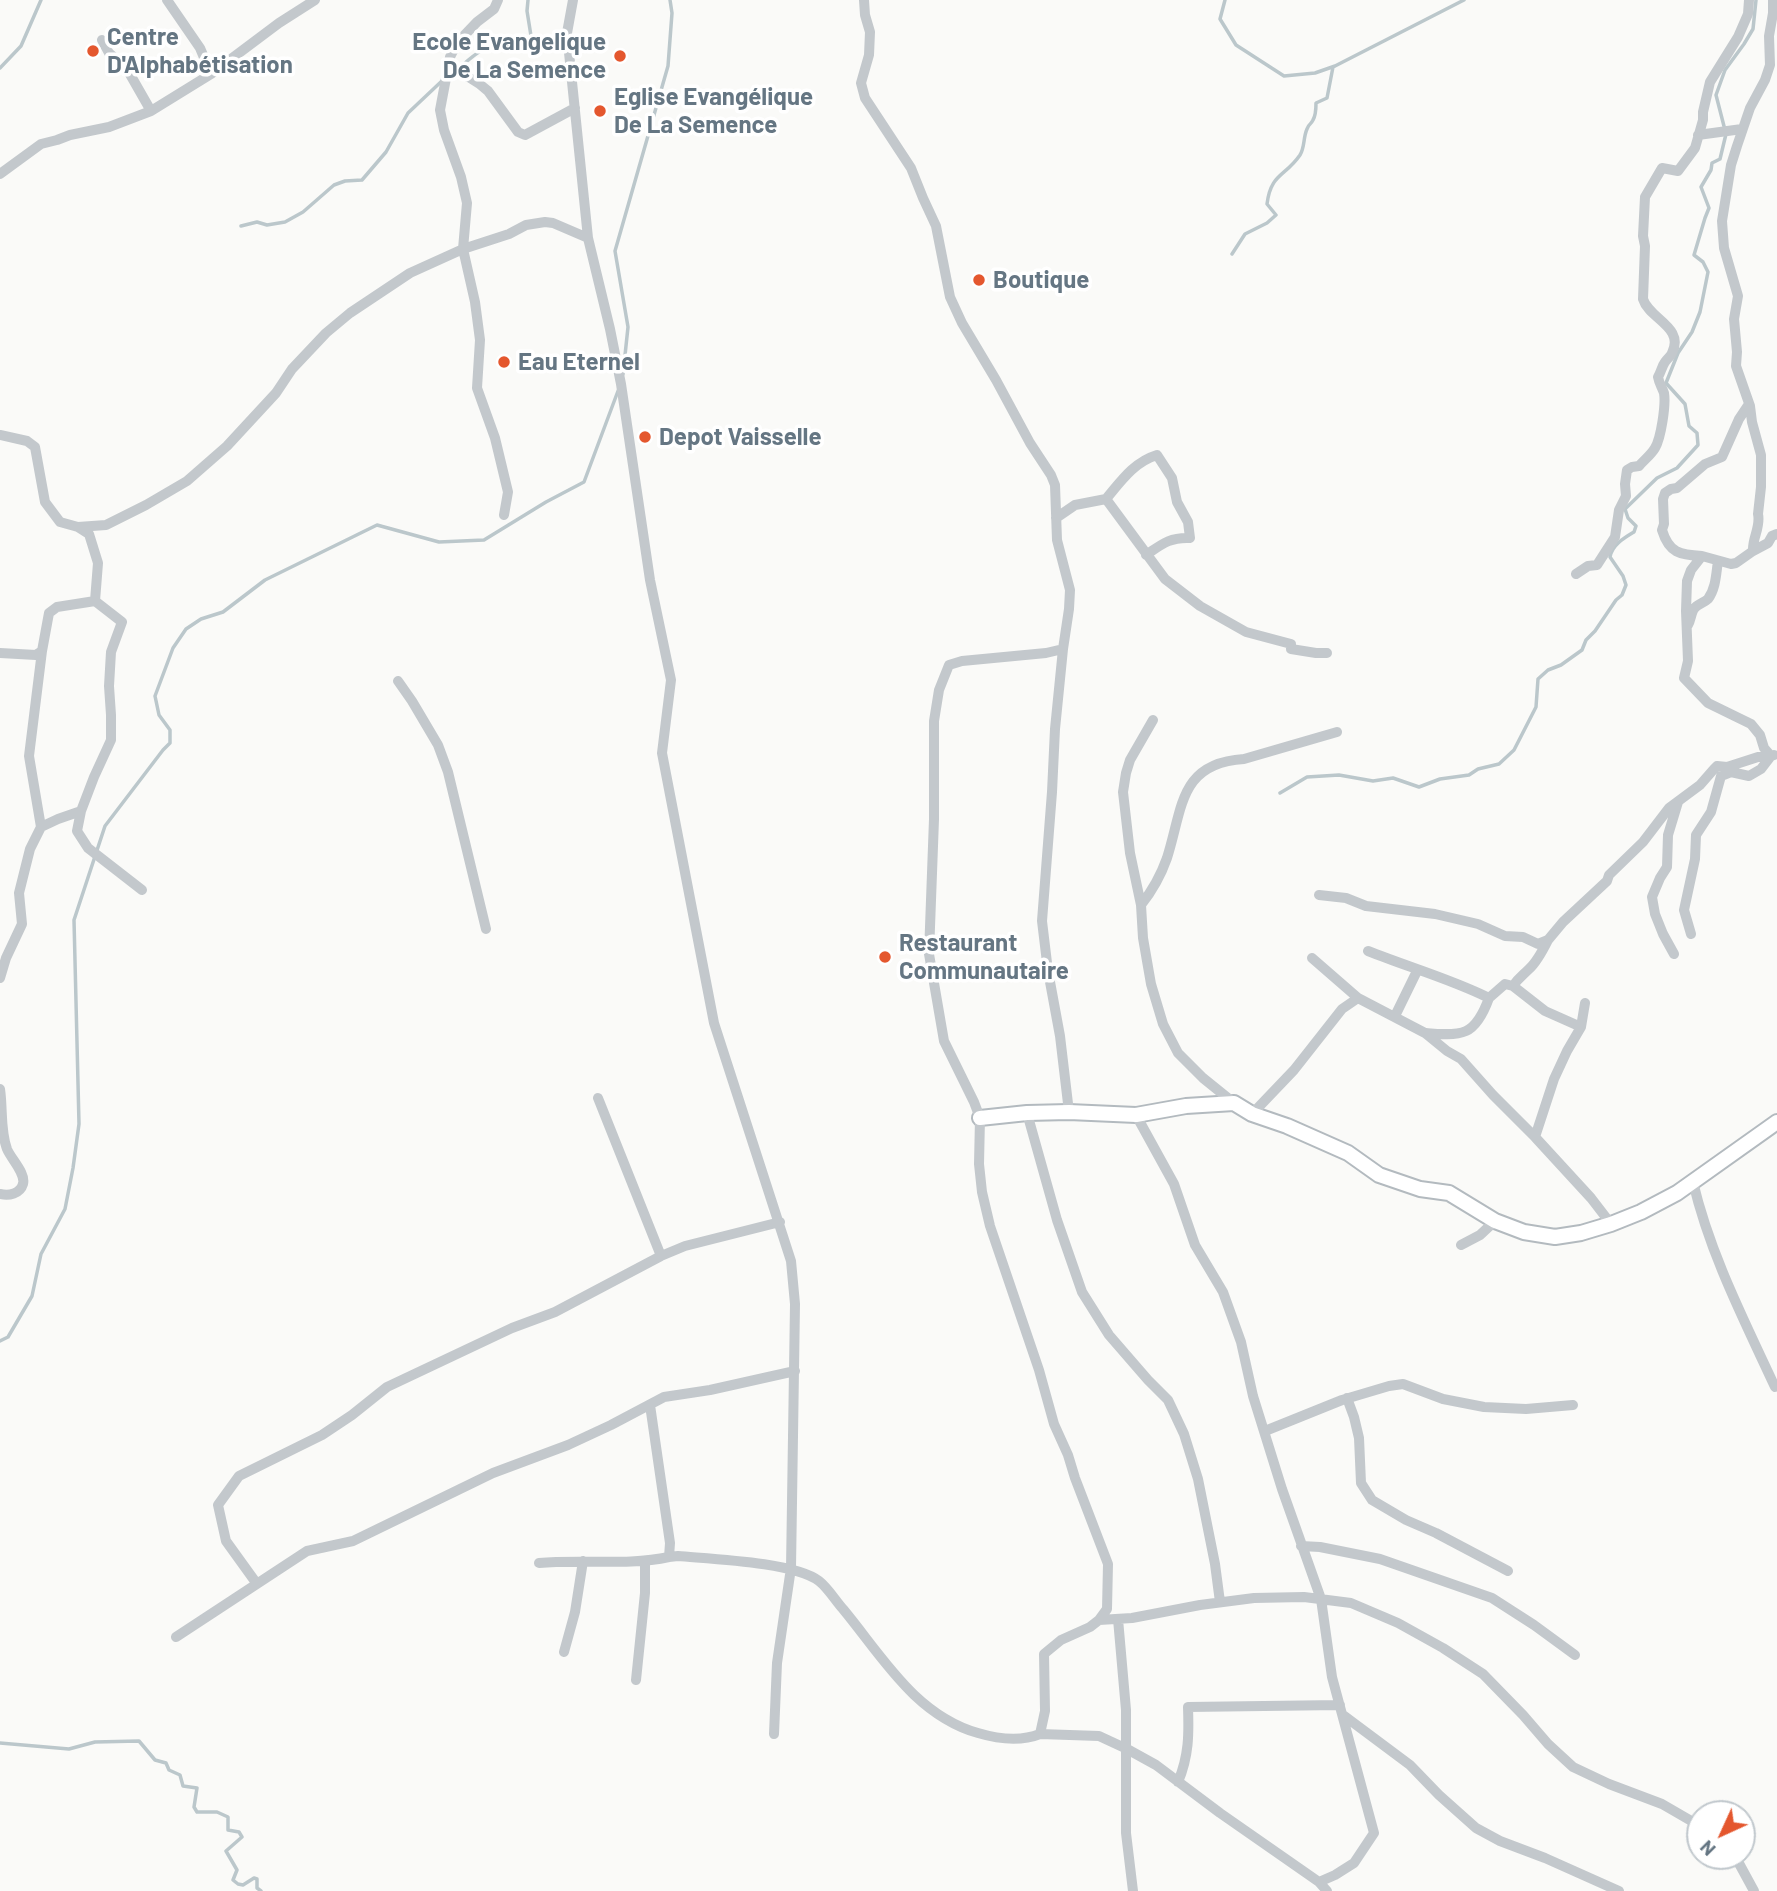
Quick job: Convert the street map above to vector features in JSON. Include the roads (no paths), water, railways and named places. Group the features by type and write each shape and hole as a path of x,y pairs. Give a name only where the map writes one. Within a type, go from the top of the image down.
{"street":[{"path":"167,0 200,48 211,74"},
{"path":"0,174 41,144 109,127 151,111 211,74 279,23 315,0"},
{"path":"498,0 494,9 457,43 450,57 455,71 440,110 467,203 463,249 480,340 477,388 495,438 508,492 504,515"},
{"path":"573,0 567,33 588,238 621,384 650,580 671,680 663,753 714,1023 791,1261 795,1304 791,1568 777,1663 774,1734"},
{"path":"864,0 870,32 869,55 862,83 864,98 911,168 936,226 950,297 962,323 1055,485 1057,540 1070,590 1042,921 1069,1112"},
{"path":"1576,574 1588,566 1597,565 1615,537 1619,510 1626,496 1627,470 1639,466 1655,448 1665,409 1658,377 1675,345 1671,329 1645,306 1643,299 1645,197 1662,168 1678,171 1695,148 1710,82 1738,37 1748,14 1749,0"},
{"path":"1753,551 1752,544 1758,530 1759,518 1761,455 1749,404 1736,366 1734,319 1738,296 1724,248 1722,230 1731,165 1742,129 1774,62 1769,36 1775,16 1773,0"},
{"path":"102,40 109,53 127,69 151,111"},
{"path":"455,71 474,79 488,91 518,132 525,135 575,108"},
{"path":"1699,135 1742,129"},
{"path":"78,527 106,525 187,481 227,446 326,333 410,273 526,225 553,223 588,238"},
{"path":"1749,404 1735,426 1722,457 1705,464 1677,488 1665,493 1662,530 1668,546 1676,552 1736,563 1775,536 1759,518"},
{"path":"0,435 27,441 35,447 45,502 60,522 78,527 89,534 98,563 95,601"},
{"path":"1056,518 1075,505 1106,499 1130,470 1157,455 1172,478 1177,502 1188,522 1190,538 1177,537 1146,555"},
{"path":"1106,499 1165,579 1200,606 1246,632 1291,644 1292,649 1327,653"},
{"path":"1702,556 1691,570 1687,581 1688,662 1684,678 1708,703 1751,724 1760,735 1764,748 1774,755"},
{"path":"1686,627 1694,608 1708,598 1717,577 1718,561"},
{"path":"0,978 22,924 19,893 30,849 41,827 29,756 49,613 57,607 95,601 122,622 111,652 111,740 81,811 77,831 88,848 142,890"},
{"path":"1040,1734 1045,1711 1044,1654 1061,1640 1090,1627 1107,1609 1108,1564 1054,1424 1040,1370 990,1226 980,1173 980,1118 944,1041 929,954 934,819 934,721 939,690 949,665 1063,649"},
{"path":"0,653 36,655 43,651"},
{"path":"398,681 431,734 449,772 486,929"},
{"path":"1153,720 1130,760 1123,792 1151,984 1168,1035 1178,1053 1203,1078 1252,1115 1287,1126 1348,1153 1379,1175 1420,1189 1449,1193 1495,1221 1524,1232 1555,1237 1611,1224 1677,1193 1777,1122"},
{"path":"1141,905 1153,889 1166,861 1184,796 1205,769 1337,732"},
{"path":"1513,986 1520,975 1528,971 1563,922 1607,881 1609,874 1643,842 1669,808 1700,786 1717,766 1727,767 1774,755"},
{"path":"1691,934 1684,910 1695,859 1696,835 1711,812 1721,776 1731,772 1749,776 1761,769 1774,755"},
{"path":"1674,954 1655,914 1653,897 1667,867 1668,835 1678,802"},
{"path":"41,827 81,811"},
{"path":"1319,895 1346,898 1366,906 1435,914 1478,924 1505,936 1523,937 1538,944 1548,940"},
{"path":"1368,951 1464,986 1489,998"},
{"path":"1312,958 1358,998 1424,1033 1461,1059 1591,1198 1611,1224"},
{"path":"1395,1016 1418,971"},
{"path":"1424,1033 1466,1031 1474,1025 1489,998 1505,984 1513,986 1545,1011 1581,1027"},
{"path":"1252,1115 1294,1070 1342,1009 1358,998"},
{"path":"1535,1137 1558,1070 1581,1027 1585,1003"},
{"path":"0,1089 4,1138 8,1152 23,1176 23,1184 17,1192 0,1194"},
{"path":"598,1098 661,1256"},
{"path":"980,1118 1069,1112 1136,1115 1186,1106 1234,1103"},
{"path":"1027,1113 1053,1207 1082,1292 1109,1335 1168,1400 1184,1434 1198,1479 1220,1602"},
{"path":"539,1563 645,1562 678,1556 791,1568 818,1580 896,1678 927,1707 967,1730 993,1738 1027,1739 1040,1734 1099,1736 1156,1765 1323,1887 1335,1875 1354,1863 1374,1833 1332,1677 1321,1599 1301,1546 1253,1396 1241,1342 1223,1292 1195,1245 1174,1184 1136,1115"},
{"path":"1693,1182 1720,1267 1775,1387"},
{"path":"1461,1245 1495,1221"},
{"path":"257,1584 226,1541 218,1505 239,1476 322,1435 387,1387 512,1328 555,1312 661,1256 685,1246 780,1222"},
{"path":"177,1637 307,1550 353,1541 493,1473 568,1445 664,1397 795,1371"},
{"path":"1265,1431 1347,1398 1389,1385 1403,1384 1443,1399 1484,1407 1526,1409 1573,1405"},
{"path":"1347,1398 1359,1438 1361,1483 1372,1500 1508,1571"},
{"path":"650,1405 670,1542 669,1557"},
{"path":"1301,1546 1380,1559 1492,1598 1575,1654"},
{"path":"564,1652 575,1612 583,1561"},
{"path":"636,1680 645,1593 645,1562"},
{"path":"1099,1620 1254,1598 1304,1597 1351,1603 1398,1623 1483,1674 1573,1768 1662,1804 1686,1818"},
{"path":"1118,1619 1126,1710 1126,1833 1133,1891"},
{"path":"1178,1782 1185,1765 1189,1738 1188,1707 1341,1710 1410,1765 1439,1796 1476,1828 1500,1841 1619,1891"},
{"path":"1743,1870 1754,1891"}],"waterway":[{"path":"0,68 21,46 41,0"},
{"path":"456,71 478,53 497,43 504,41 507,47 512,45 519,48 532,42 528,0"},
{"path":"623,374 628,327 615,251 668,66 672,13 670,0"},
{"path":"1225,0 1220,19 1236,45 1284,76 1315,73 1335,66 1464,0"},
{"path":"1280,793 1307,777 1339,775 1373,781 1393,778 1419,787 1440,779 1469,775 1478,769 1499,764 1514,750 1536,707 1538,679 1582,650 1586,640 1622,595 1626,585 1610,557 1616,545 1634,532 1636,526 1628,518 1625,509 1657,478 1677,468 1698,445 1697,433 1689,426 1685,404 1666,383 1678,353 1692,332 1700,312 1708,272 1703,262 1694,255 1709,208 1701,187 1712,163 1720,159 1726,134 1716,95 1725,70 1753,29 1756,0"},
{"path":"1232,254 1245,234 1267,223 1276,215 1267,204 1272,186 1302,152 1306,132 1315,116 1316,103 1327,98 1333,67"},
{"path":"241,226 257,222 267,225 285,222 303,212 334,185 362,180 386,152 408,113 444,79"},
{"path":"0,1341 8,1337 32,1296 41,1254 65,1209 79,1124 74,920 105,826 170,743 170,730 159,715 155,696 173,648 186,629 201,619 223,612 265,580 377,525 439,542 484,540 584,482 618,391"},
{"path":"0,1743 69,1749 95,1742 139,1741 155,1760 166,1763 169,1770 180,1775 183,1786 197,1788 194,1807 197,1812 217,1812 228,1817 228,1830 239,1832 242,1837 226,1851 237,1870 233,1880 243,1885 254,1878 257,1879 257,1888 261,1891"}],"place":[{"name":"Centre D'Alphabétisation","path":"93,51"},
{"name":"Ecole Evangelique De La Semence","path":"620,56"},
{"name":"Eglise Evangélique De La Semence","path":"600,111"},
{"name":"Boutique","path":"979,280"},
{"name":"Eau Eternel","path":"504,362"},
{"name":"Depot Vaisselle","path":"645,437"},
{"name":"Restaurant Communautaire","path":"885,957"}]}
